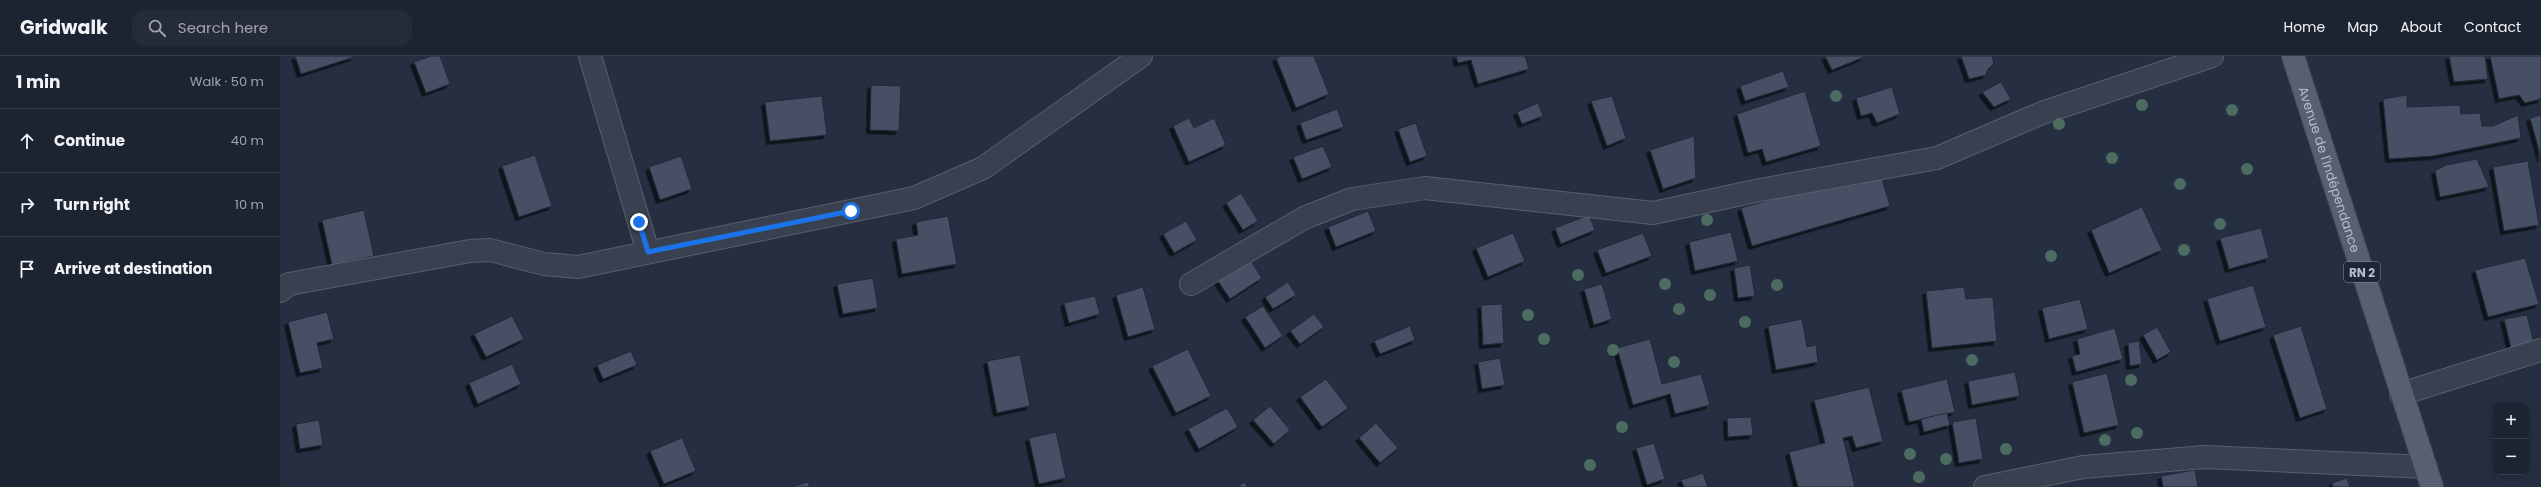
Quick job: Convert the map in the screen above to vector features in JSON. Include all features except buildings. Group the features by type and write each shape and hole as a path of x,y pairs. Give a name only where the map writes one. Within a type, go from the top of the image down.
{"main road":[{"name":"Avenue de l'Indépendance","path":"2293,56 2429,477"}],"street":[{"path":"590,56 648,252"},
{"path":"280,292 289,284 470,251 490,250 544,264 578,267 914,198 983,168 1141,56"},
{"path":"1191,284 1304,218 1352,199 1425,188 1653,214 1760,190 1937,158 2042,113 2212,56"},
{"path":"2401,394 2541,350"},
{"path":"1985,487 2083,468 2205,457 2429,477"}],"route":[{"path":"639,222 648,252 851,211"}]}
